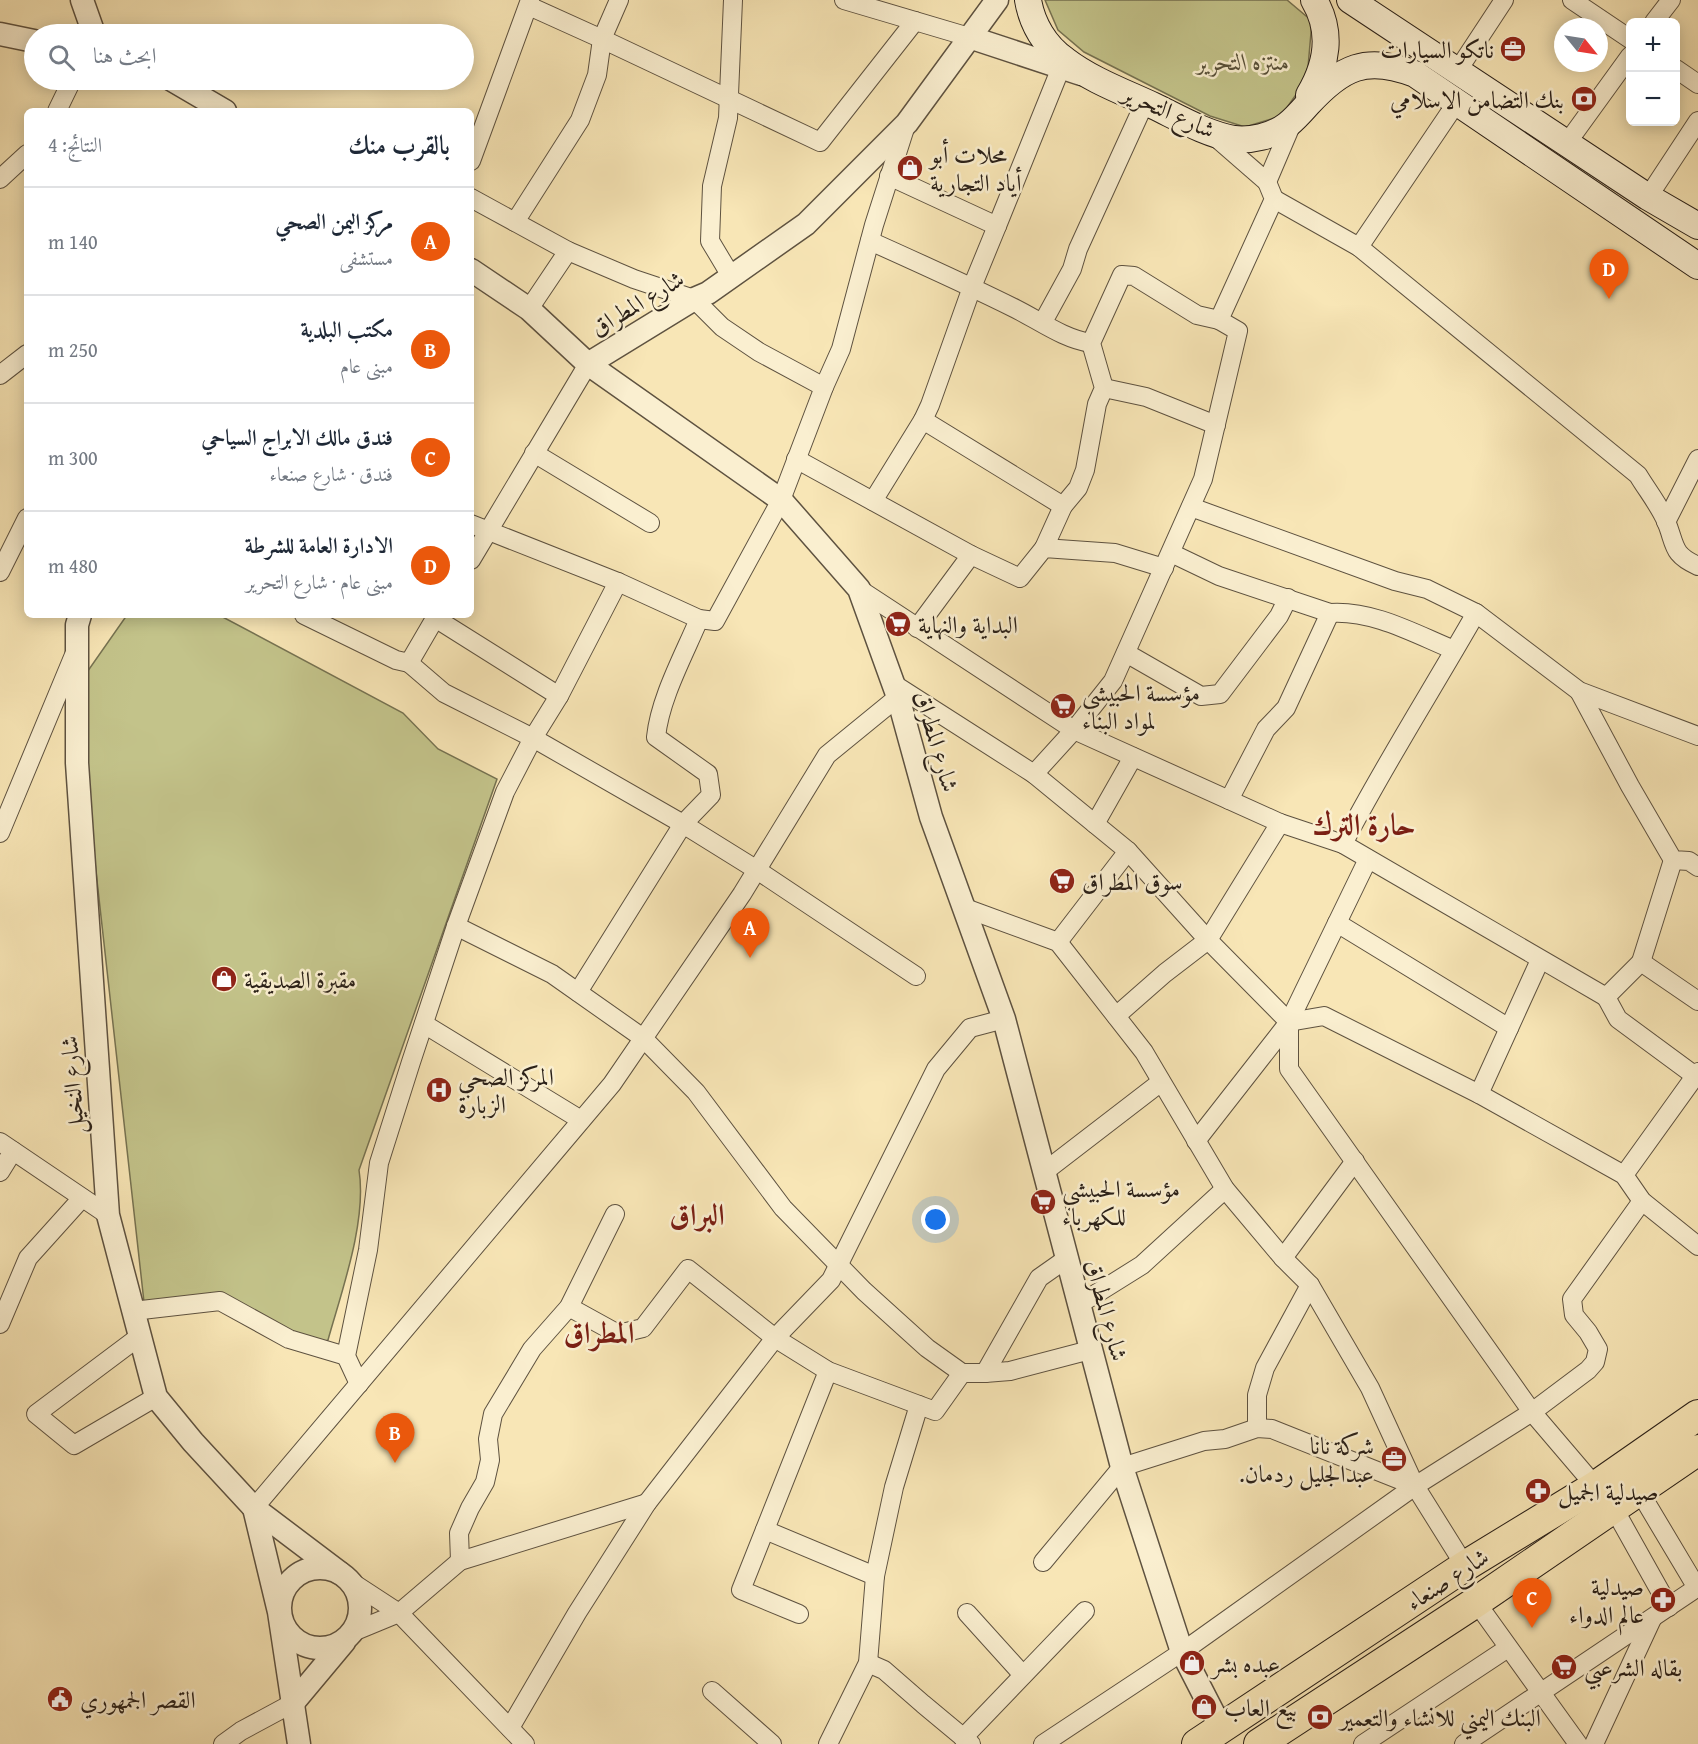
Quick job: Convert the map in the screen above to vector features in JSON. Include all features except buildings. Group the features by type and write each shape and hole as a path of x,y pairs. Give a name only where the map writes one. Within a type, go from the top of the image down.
{"highway":[{"name":"شارع صنعاء","path":"1259,1744 1476,1602 1605,1497 1625,1466 1698,1415"},
{"name":"شارع صنعاء","path":"1209,1736 1465,1566 1605,1497 1639,1492 1698,1450"}],"main road":[{"name":"شارع التحرير","path":"1028,0 1030,16 1063,64 1210,132 1235,139 1258,138 1278,133 1340,74 1374,64 1395,66 1415,74 1698,266"},
{"path":"1294,119 1318,80 1325,59 1326,42 1323,20 1314,0"},
{"path":"1350,0 1648,197 1698,226"}],"street":[{"path":"82,0 90,24"},
{"path":"515,222 580,120 597,75 602,39 619,0"},
{"path":"731,276 710,241 712,186 728,118 732,0"},
{"path":"844,0 1063,64 972,287 923,420 873,501"},
{"name":"شارع المطراق","path":"997,0 907,123 806,224 708,293 694,299 588,364 781,500 859,589 895,690 931,817 1004,1019 1122,1467 1209,1736"},
{"path":"1458,70 1504,0"},
{"path":"1572,0 1626,36"},
{"path":"1657,18 1671,0"},
{"path":"474,153 530,3 820,142 915,21"},
{"path":"0,34 24,39"},
{"path":"1567,143 1626,62"},
{"path":"1680,72 1698,84"},
{"path":"58,108 67,90"},
{"path":"188,90 218,108"},
{"path":"1043,322 1072,269 1078,249 1145,102"},
{"path":"1359,247 1457,102"},
{"path":"1219,320 1271,190 1294,119"},
{"path":"1648,197 1698,121"},
{"path":"474,526 618,582 699,619 715,621 781,500 841,349 870,241 907,123"},
{"path":"1210,132 1271,190 1359,247 1638,475 1666,522 1677,551 1687,561 1698,566"},
{"path":"0,179 24,158"},
{"path":"889,176 997,226"},
{"path":"474,200 568,251 634,279 694,299 722,327 759,352 824,387"},
{"path":"870,241 972,287 1075,340 1090,343"},
{"path":"529,309 568,251"},
{"path":"474,272 529,309 588,364 474,555"},
{"path":"796,459 972,555 1020,578 1044,548 1063,506 1078,488 1085,470 1097,404 1104,388 1090,343 1122,274 1134,276 1197,315 1219,320 1238,331 1203,479 1126,653 1113,681 1074,730 1034,774"},
{"path":"0,375 24,356"},
{"path":"1104,388 1146,397 1216,425"},
{"path":"923,420 1063,506"},
{"path":"534,453 650,523"},
{"path":"1666,522 1698,459"},
{"path":"1191,507 1395,581 1428,589 1476,613 1579,691 1698,736"},
{"path":"0,570 24,524"},
{"path":"1044,548 1115,553 1168,560 1330,613 1347,612 1387,622 1455,651"},
{"path":"917,628 972,555"},
{"path":"359,1384 346,1356 368,1250 379,1163 456,926 505,792 533,738 559,696 618,582"},
{"path":"859,589 1074,730 1280,823 1343,844 1606,997 1618,1019 1697,1075 1624,1175"},
{"path":"1126,653 1201,696 1220,694 1279,616 1288,598"},
{"path":"1229,800 1266,729 1286,708 1330,613"},
{"path":"1343,844 1366,798 1476,613"},
{"name":"شارع النخيل","path":"79,618 77,625 77,763 108,1215 156,1397 193,1442 255,1508 345,1577"},
{"path":"310,618 396,660 409,663 444,693 533,738 683,824 757,870 916,976"},
{"path":"409,663 435,618"},
{"path":"438,618 559,696"},
{"path":"578,992 683,824 711,795 708,774 656,737 657,724 699,619"},
{"path":"0,833 77,647"},
{"path":"647,1503 460,1561 399,1613 350,1636 333,1647 319,1649 304,1646 292,1638 283,1626 255,1508 612,1084 757,870 827,755 895,690 1034,774 1128,851 1208,940 1289,1022 1289,1069 1532,1412 1605,1497 1670,1607"},
{"path":"1579,691 1630,786 1690,859 1641,962 1606,997"},
{"path":"1095,824 1133,757"},
{"path":"1116,1016 1165,973 1208,940 1280,823"},
{"path":"1058,942 1128,851"},
{"path":"1196,1141 1289,1022 1368,859"},
{"path":"964,908 1058,942 1144,1052 1225,1189 1283,1258 1310,1285 1370,1388 1415,1486 1465,1566"},
{"path":"1337,923 1509,1028"},
{"path":"456,926 552,974 643,1038 696,1092 783,1208 864,1291 927,1348 962,1373 1010,1371 1090,1350"},
{"path":"1479,1094 1540,960"},
{"path":"1641,962 1698,1001"},
{"path":"1289,1022 1324,1016 1479,1094 1624,1175 1642,1201 1698,1246"},
{"path":"510,1728 577,1613 647,1503 775,1338 831,1280 936,1069 970,1028 1004,1019"},
{"path":"424,1024 581,1120"},
{"path":"1044,1172 1161,1082"},
{"path":"0,1172 7,1147 108,1215"},
{"path":"1283,1258 1355,1161"},
{"path":"1078,1305 1142,1265 1225,1189"},
{"path":"0,1324 27,1258 82,1198"},
{"path":"1043,1744 1182,1652 1415,1486 1532,1412 1588,1370 1595,1362 1598,1349 1574,1315 1572,1299 1642,1201"},
{"path":"460,1561 459,1533 485,1482 490,1460 488,1439 493,1414 532,1349 569,1307 615,1214"},
{"path":"985,1373 1039,1278 1066,1259"},
{"path":"569,1307 618,1334 643,1328 688,1269 775,1338 828,1371 935,1411 962,1373"},
{"path":"1257,1428 1257,1395 1265,1368 1310,1285"},
{"path":"133,1311 220,1301 289,1339 346,1356"},
{"path":"140,1336 36,1414 74,1445 156,1397"},
{"path":"799,1614 741,1590 828,1371"},
{"path":"828,1744 868,1663 875,1576 894,1487 919,1405"},
{"path":"1043,1562 1122,1467 1204,1441 1225,1439 1257,1428 1272,1429 1415,1486"},
{"path":"1464,1744 1697,1588 1625,1466"},
{"path":"765,1530 875,1576"},
{"path":"299,1744 279,1612 282,1594 292,1578 303,1571 328,1568 399,1613 525,1744"},
{"path":"224,1744 241,1731 293,1703 322,1666 350,1636 359,1620 360,1606 357,1592 345,1577"},
{"path":"1476,1602 1578,1744"},
{"path":"868,1663 885,1670 967,1741 1023,1675 1085,1611"},
{"path":"967,1613 1023,1675"},
{"path":"1594,1744 1653,1618"},
{"path":"1363,1744 1508,1647"},
{"path":"712,1691 771,1744"}],"green space":[{"name":"منتزه التحرير","path":"1045,0 1287,0 1312,21 1308,67 1300,89 1281,116 1245,127 1210,116 1084,52 1058,30"},
{"path":"125,618 225,618 403,713 438,749 497,779 359,1170 360,1211 352,1255 328,1340 306,1352 223,1303 144,1302 83,755 85,675"}],"place":[{"name":"ناتكو السيارات","path":"1513,49"},
{"name":"بنك التضامن الاسلامي","path":"1584,99"},
{"name":"محلات أبو أياد التجارية","path":"910,168"},
{"name":"الادارة العامة للشرطة","path":"1609,299"},
{"name":"البداية والنهاية","path":"898,624"},
{"name":"مؤسسة الحبيشي لمواد البناء","path":"1063,706"},
{"name":"سوق المطراق","path":"1062,881"},
{"name":"مركز اليمن الصحي","path":"750,958"},
{"name":"مقبرة الصديقية","path":"224,979"},
{"name":"المركز الصحي الزبارة","path":"439,1090"},
{"name":"مؤسسة الحبيشي للكهرباء","path":"1043,1202"},
{"name":"شركة نانا .عبدالجليل ردمان","path":"1394,1459"},
{"name":"مكتب البلدية","path":"395,1463"},
{"name":"صيدلية الجميل","path":"1538,1491"},
{"name":"صيدلية عالم الدواء","path":"1663,1600"},
{"name":"فندق مالك الابراج السياحي","path":"1532,1628"},
{"name":"عبده بشر","path":"1192,1663"},
{"name":"بقاله الشرعبي","path":"1564,1667"},
{"name":"القصر الجمهوري","path":"60,1699"},
{"name":"بيع العاب","path":"1204,1707"},
{"name":"البنك اليمني للانشاء والتعمير","path":"1320,1717"}],"district":[{"name":"حارة الترك","path":"1364,824"},
{"name":"البراق","path":"697,1214"},
{"name":"المطراق","path":"599,1332"}]}
